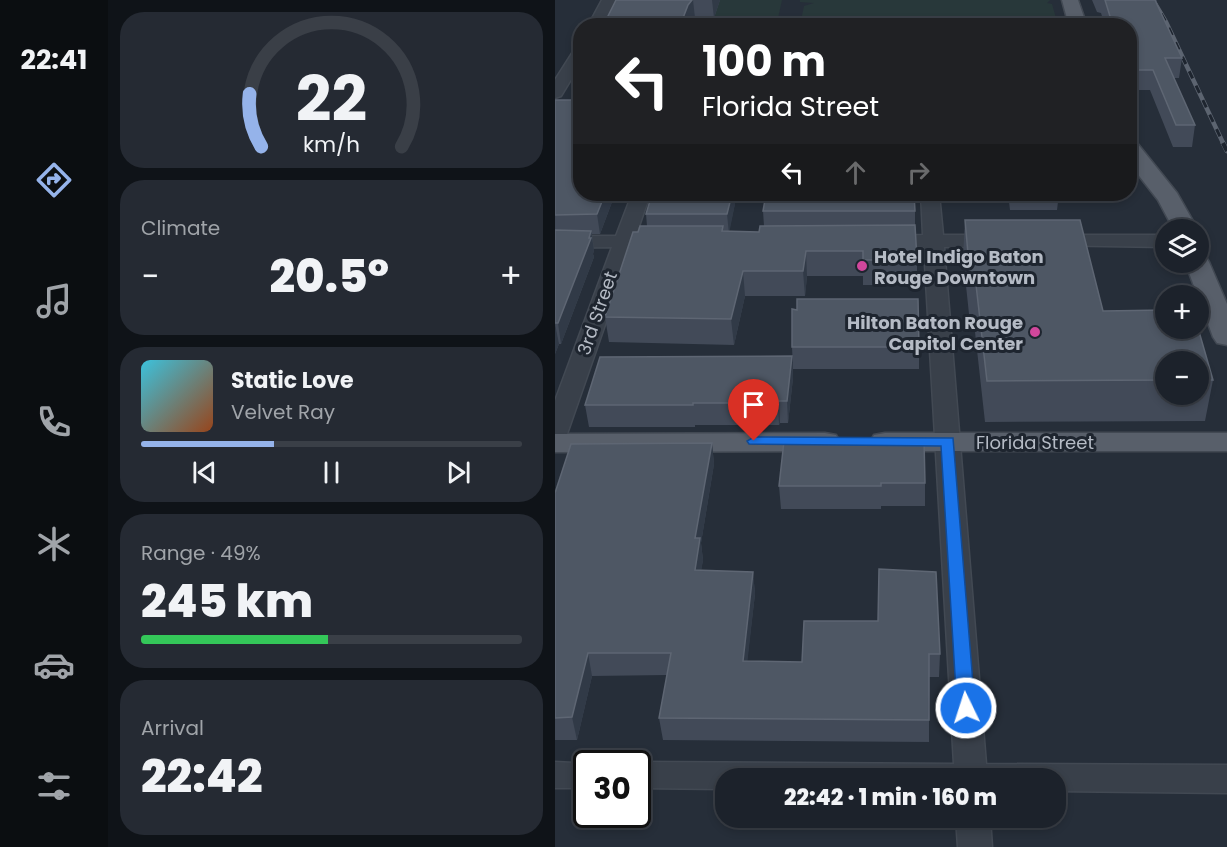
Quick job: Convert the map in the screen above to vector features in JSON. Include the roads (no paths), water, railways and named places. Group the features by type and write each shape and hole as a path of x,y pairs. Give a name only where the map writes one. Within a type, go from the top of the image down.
{"main road":[{"path":"1070,0 1076,18"},
{"path":"1137,158 1169,198 1180,219"},
{"path":"1201,273 1227,337"},
{"name":"Florida Street","path":"555,443 1227,442"}],"street":[{"path":"599,18 609,0"},
{"path":"557,86 573,62"},
{"path":"557,86 573,83"},
{"name":"3rd Street","path":"555,434 638,201"},
{"path":"930,201 970,768"},
{"path":"555,242 681,241"},
{"path":"862,241 1155,241"},
{"path":"555,775 573,775"},
{"path":"651,775 715,775"},
{"path":"1066,777 1227,778"},
{"path":"974,828 975,847"}],"railway":[{"path":"1153,0 1166,22 1224,145"},
{"path":"1224,145 1227,151"}],"place":[{"name":"Hotel Indigo Baton Rouge Downtown","path":"862,266"},
{"name":"Hilton Baton Rouge Capitol Center","path":"1035,332"}]}
